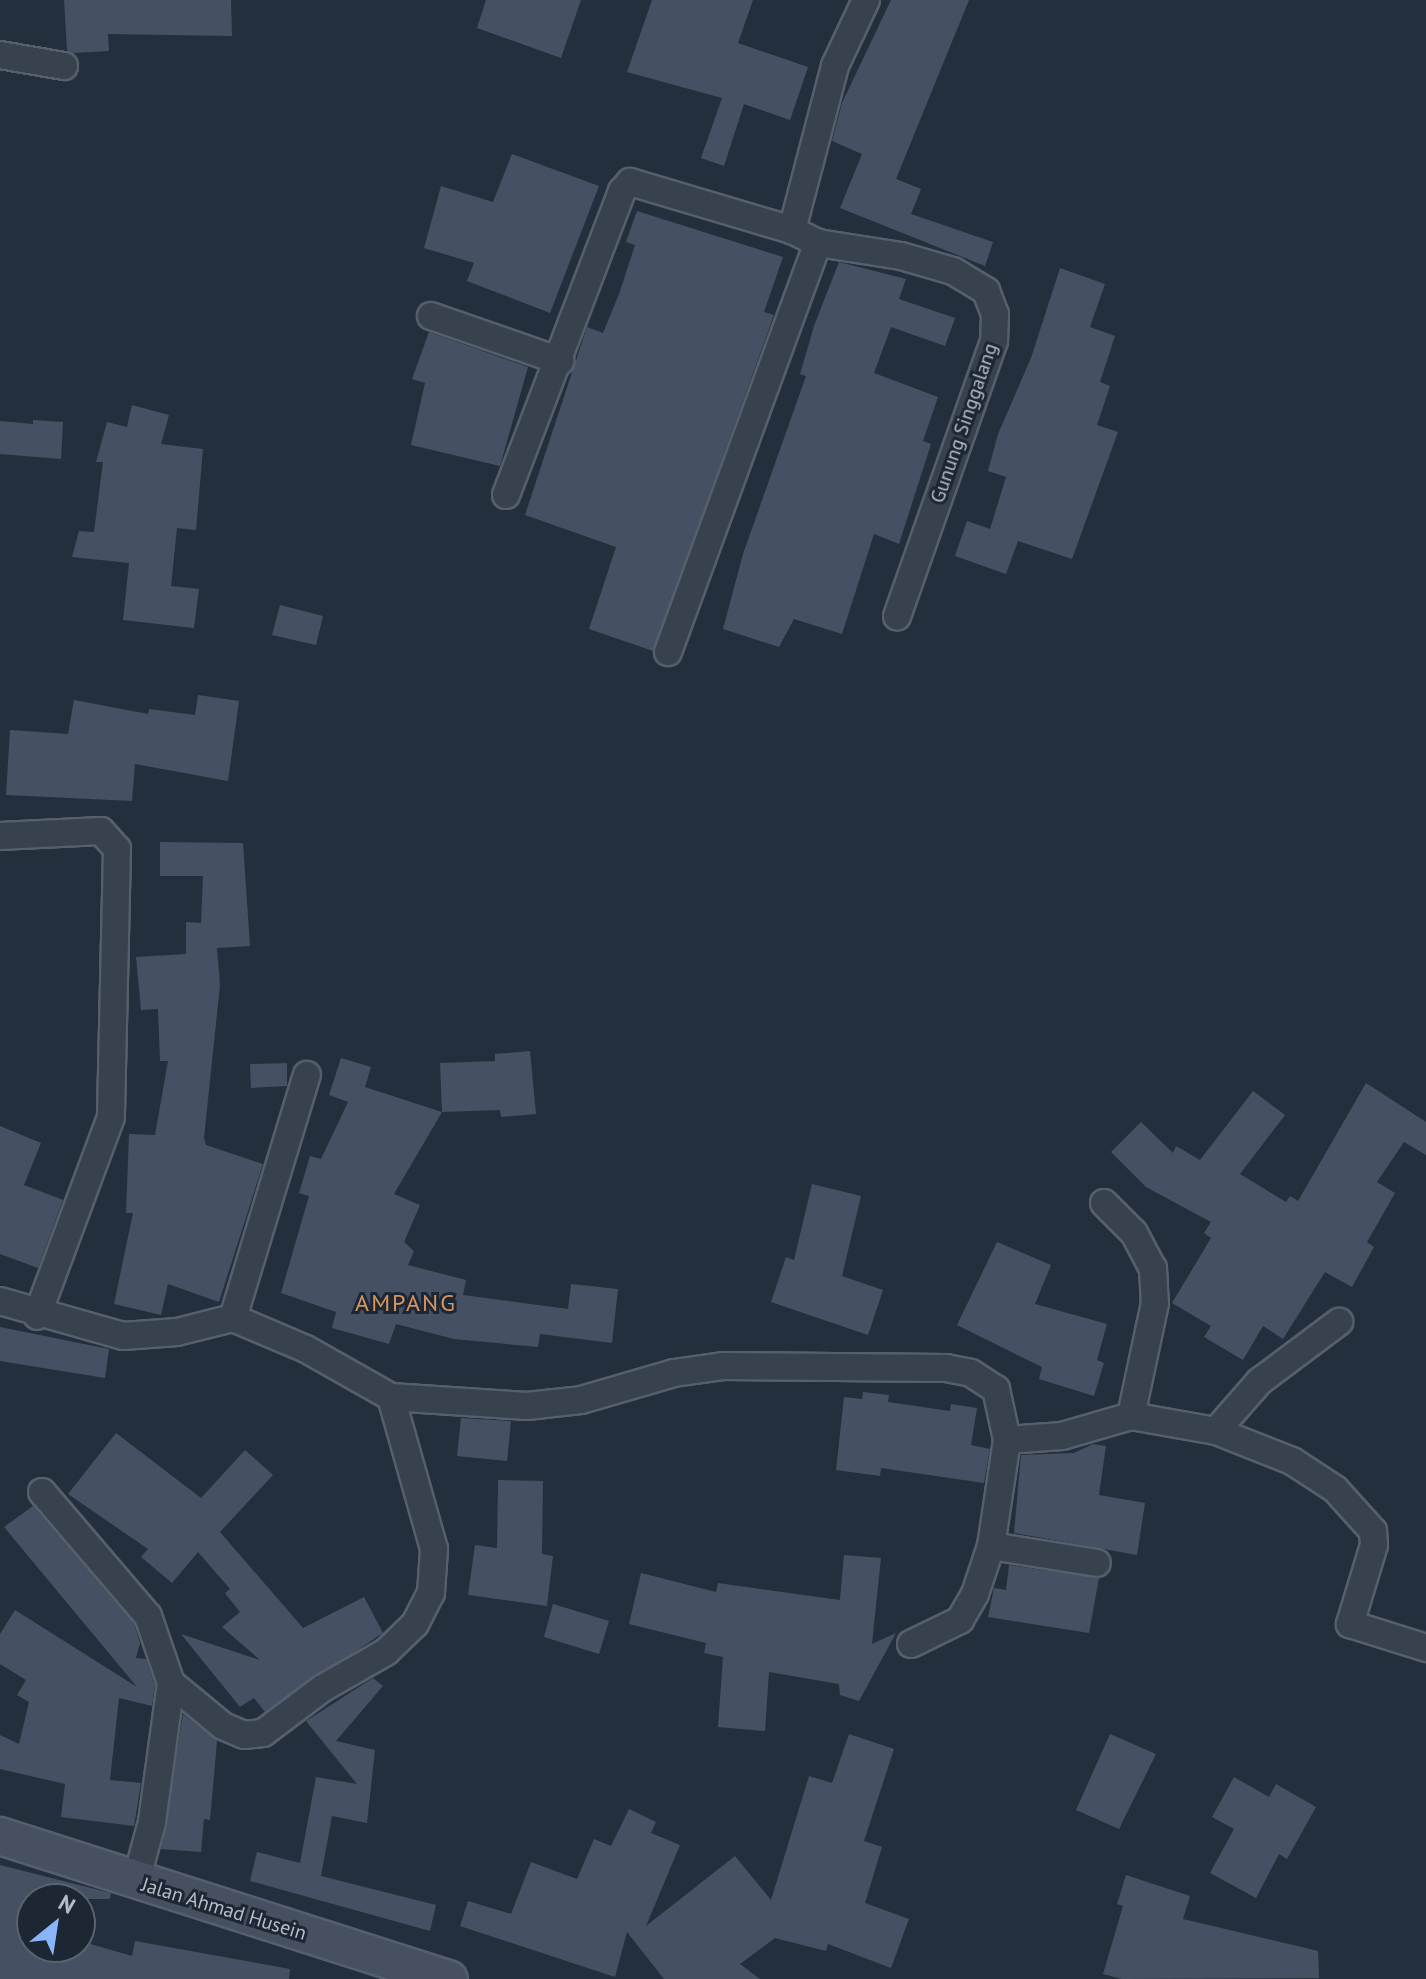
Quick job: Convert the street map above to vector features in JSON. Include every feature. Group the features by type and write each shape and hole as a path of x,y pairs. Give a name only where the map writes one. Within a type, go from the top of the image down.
{"main road":[{"name":"Jalan Ahmad Husein","path":"0,1836 449,1979"}],"street":[{"path":"792,230 835,66 866,0"},
{"path":"0,55 64,66"},
{"name":"Gunung Singgalang","path":"560,361 603,239 630,182 792,230 818,243 953,271 986,291 995,314 994,341 897,616"},
{"path":"668,652 818,243"},
{"path":"431,316 560,361 506,495"},
{"path":"0,836 101,831 117,849 111,1117 37,1316"},
{"path":"233,1318 307,1075"},
{"path":"1104,1203 1134,1233 1153,1268 1155,1303 1131,1416"},
{"path":"0,1301 37,1316 99,1333 145,1337 233,1318 306,1349 391,1397 527,1406 581,1400 674,1373 723,1366 907,1365 971,1373 996,1389 1007,1440 991,1546 975,1594 960,1620 911,1644"},
{"path":"1216,1431 1260,1381 1339,1322"},
{"path":"171,1683 223,1726 244,1735 263,1733 323,1688 386,1652 415,1624 431,1593 434,1549 391,1397"},
{"path":"1007,1440 1062,1436 1131,1416 1216,1431 1292,1461 1335,1489 1373,1531 1374,1545 1350,1624 1426,1648"},
{"path":"42,1492 148,1616 171,1683 152,1822 136,1881"},
{"path":"991,1546 1097,1563"}],"building":[{"path":"64,0 231,0 232,36 108,34 109,51 73,53 67,50"},
{"path":"486,0 581,0 561,58 477,28"},
{"path":"652,0 753,0 738,43 808,67 790,120 744,104 724,166 701,158 722,98 627,72"},
{"path":"891,0 969,0 896,179 921,189 911,214 993,242 985,266 840,208 862,154 832,141 842,103"},
{"path":"512,154 599,186 550,313 467,281 474,263 424,248 441,186 493,202"},
{"path":"637,211 783,257 764,312 774,315 653,651 589,629 616,547 525,515 587,327 603,333 619,294 635,245 626,242"},
{"path":"839,262 906,279 899,299 955,318 945,346 891,327 874,373 938,397 923,441 931,444 899,544 874,534 842,634 794,619 779,647 723,629 743,554 806,376 800,374 814,326"},
{"path":"1060,268 1105,284 1090,327 1115,336 1100,382 1110,386 1097,425 1118,432 1072,559 1018,541 1006,574 955,556 967,521 990,529 1006,477 988,471 998,434 1031,358"},
{"path":"429,332 528,367 500,466 411,445 425,383 412,379"},
{"path":"132,405 169,415 161,444 203,449 196,530 177,528 171,586 199,589 194,628 123,620 129,563 72,557 79,531 94,532 103,462 96,462 107,422 127,427"},
{"path":"33,420 63,422 61,459 0,454 0,421 33,424"},
{"path":"280,605 323,616 316,645 272,635"},
{"path":"198,695 239,701 228,781 135,764 132,801 6,795 10,730 68,734 74,700 148,714 149,709 195,715"},
{"path":"160,842 243,843 250,946 217,948 220,985 204,1138 206,1145 263,1164 219,1302 168,1284 161,1315 114,1304 133,1213 126,1213 129,1134 155,1135 168,1061 160,1061 158,1009 141,1010 136,957 186,954 186,922 201,923 203,876 160,876"},
{"path":"530,1051 536,1114 501,1117 500,1110 442,1112 440,1063 495,1061 495,1054"},
{"path":"341,1058 371,1067 365,1087 442,1112 394,1194 420,1205 404,1242 414,1251 408,1265 466,1280 463,1295 568,1309 571,1284 618,1289 612,1343 540,1334 538,1347 454,1339 396,1324 389,1344 332,1328 336,1312 281,1293 309,1196 299,1193 310,1156 321,1159 348,1102 329,1095"},
{"path":"287,1063 287,1086 251,1088 250,1064"},
{"path":"1366,1083 1426,1122 1426,1155 1404,1142 1377,1182 1395,1193 1367,1242 1374,1247 1352,1287 1325,1272 1283,1339 1263,1326 1243,1360 1204,1337 1211,1326 1172,1303 1211,1238 1204,1233 1211,1222 1146,1187 1111,1152 1141,1122 1173,1153 1176,1146 1200,1160 1253,1091 1285,1115 1240,1174 1286,1202 1290,1196 1298,1201"},
{"path":"0,1126 41,1143 24,1185 63,1200 38,1268 0,1254"},
{"path":"812,1184 861,1196 842,1276 883,1290 868,1335 771,1302 786,1257 794,1260"},
{"path":"997,1242 1051,1265 1035,1304 1107,1324 1097,1360 1104,1363 1094,1396 1039,1379 1042,1367 957,1325"},
{"path":"0,1327 109,1349 105,1378 0,1361"},
{"path":"863,1392 889,1395 888,1402 950,1411 951,1404 977,1408 971,1445 990,1449 984,1483 881,1468 880,1476 836,1470 844,1397 862,1399"},
{"path":"461,1418 511,1421 507,1461 457,1456"},
{"path":"116,1433 201,1498 245,1450 273,1475 220,1532 303,1628 364,1597 383,1633 265,1712 254,1698 240,1707 181,1634 260,1660 222,1627 240,1612 225,1593 230,1589 198,1552 172,1583 141,1557 148,1549 68,1494"},
{"path":"1093,1444 1106,1446 1099,1495 1145,1503 1137,1555 1014,1533 1021,1455 1074,1453"},
{"path":"498,1480 543,1481 542,1554 553,1556 547,1606 468,1595 475,1545 497,1548"},
{"path":"33,1506 134,1624 140,1643 136,1658 146,1659 155,1685 152,1706 119,1698 110,1780 141,1783 134,1826 61,1817 65,1784 0,1769 0,1735 19,1744 29,1702 17,1695 26,1680 0,1664 0,1634 15,1610 137,1687 4,1527"},
{"path":"844,1555 881,1558 872,1644 896,1633 859,1701 840,1695 839,1684 769,1672 765,1731 718,1727 723,1657 704,1653 706,1643 629,1624 641,1573 716,1592 718,1583 840,1600"},
{"path":"1009,1565 1099,1578 1089,1633 988,1617 994,1588 1006,1590"},
{"path":"553,1604 609,1621 599,1654 544,1637"},
{"path":"373,1678 383,1686 336,1741 375,1750 367,1823 332,1816 321,1876 436,1905 430,1931 250,1881 257,1852 300,1863 316,1777 357,1784 306,1721"},
{"path":"183,1714 217,1741 210,1820 204,1819 201,1852 161,1849"},
{"path":"849,1734 894,1749 864,1841 882,1847 865,1903 909,1919 891,1968 828,1944 826,1951 775,1938 740,1964 760,1979 664,1979 627,1932 615,1977 460,1926 468,1901 511,1914 531,1862 577,1879 594,1839 611,1846 629,1809 656,1822 651,1833 680,1845 646,1926 735,1856 771,1900 809,1776 832,1783"},
{"path":"1110,1734 1156,1754 1119,1829 1076,1810"},
{"path":"1234,1777 1269,1797 1276,1784 1316,1807 1287,1859 1279,1854 1256,1898 1210,1873 1234,1829 1212,1817"},
{"path":"0,1865 71,1883 16,1883 16,1963 96,1963 96,1946 132,1956 135,1941 290,1969 289,1979 0,1979"},
{"path":"1126,1875 1190,1896 1183,1919 1318,1951 1319,1978 1122,1979 1103,1974 1123,1906 1117,1904"},
{"path":"96,1889 111,1893 110,1899 96,1899"}],"district":[{"name":"AMPANG","path":"406,1303"}]}
